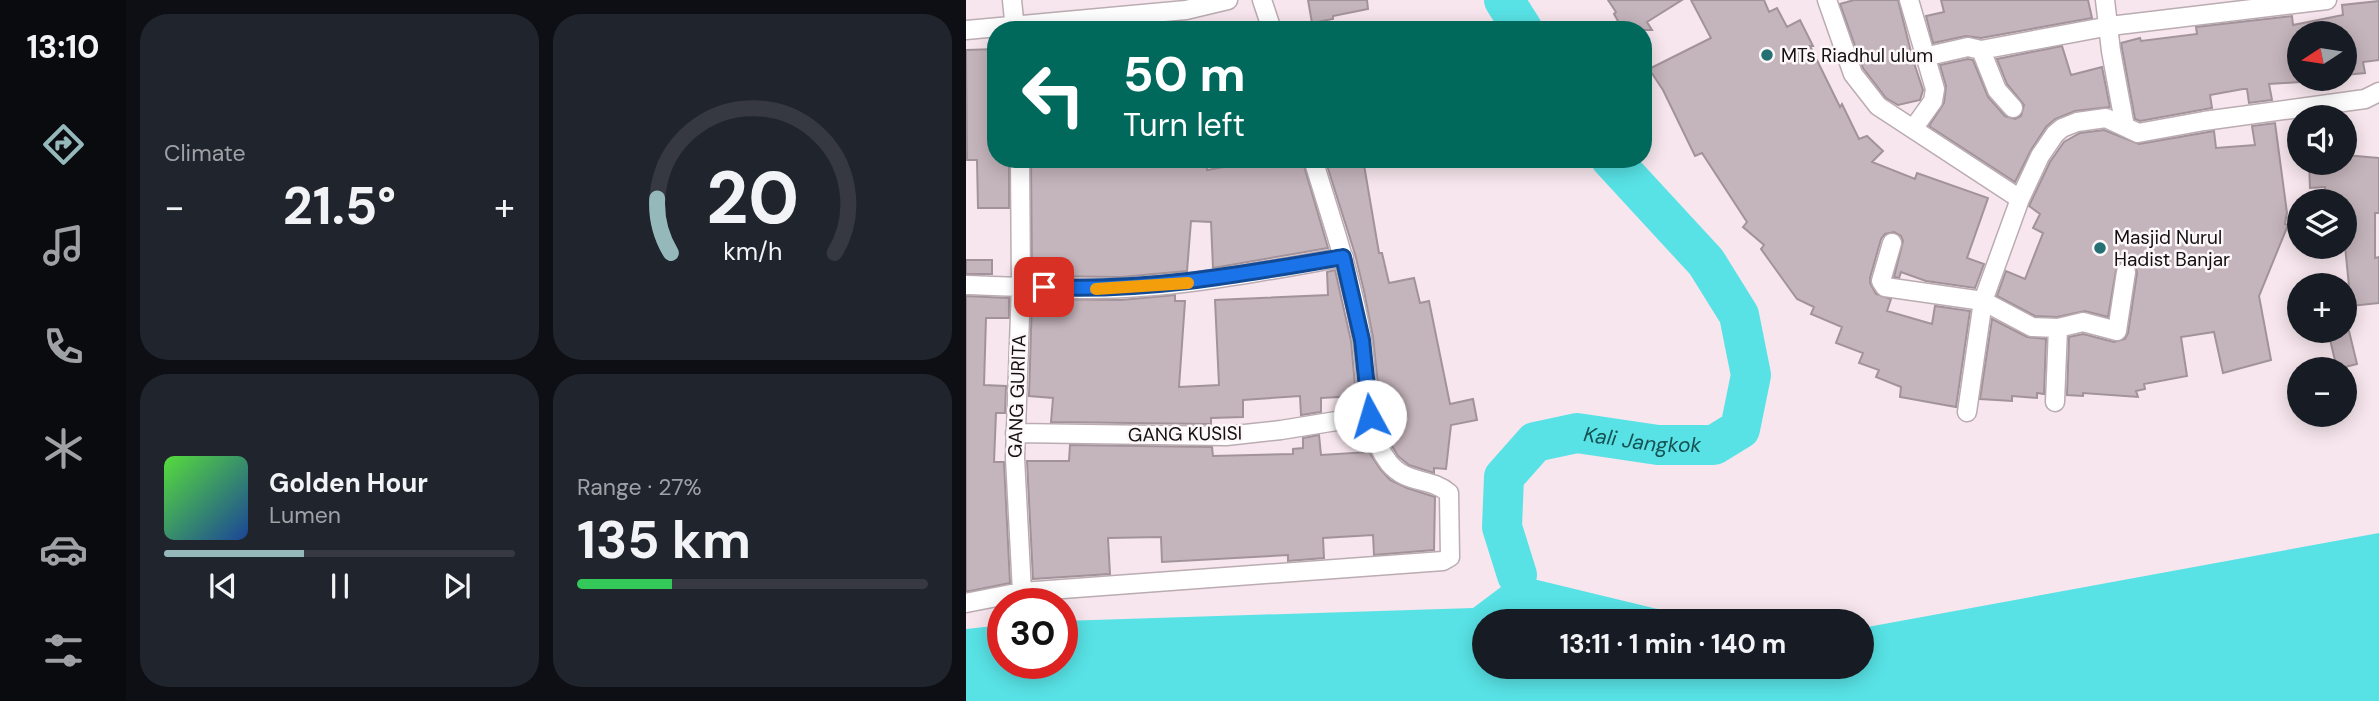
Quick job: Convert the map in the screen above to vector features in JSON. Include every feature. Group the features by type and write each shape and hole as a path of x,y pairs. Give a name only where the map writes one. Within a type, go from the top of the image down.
{"street":[{"path":"1012,0 1014,21"},
{"path":"1082,21 1186,10 1228,0"},
{"path":"1262,0 1269,21"},
{"path":"1827,0 1853,74 1878,106 2020,199"},
{"path":"1909,0 1935,95 1913,129"},
{"path":"2105,0 2124,127"},
{"path":"1924,57 1968,47 1981,50 2110,26 2327,0"},
{"path":"966,30 987,29"},
{"path":"1981,50 1997,90 2012,108"},
{"path":"1966,412 1983,301 2020,199 2040,156 2062,128 2077,122 2106,118 2138,133 2365,99 2379,92"},
{"name":"GANG GURITA","path":"1020,168 1021,286 1015,433 1022,588"},
{"path":"1076,588 1443,561 1450,557 1450,494 1434,485 1406,478 1397,472 1387,460 1373,431 1362,340 1343,257 1316,168"},
{"path":"1892,243 1881,281 1885,287 1983,301 2032,327 2058,328 2083,322 2117,331 2126,272"},
{"path":"966,285 1089,289 1193,282 1343,257"},
{"path":"2055,402 2058,328"},
{"name":"GANG KUSISI","path":"1015,433 1226,436 1355,418"},
{"path":"966,603 987,599"}],"water":[{"path":"2379,533 2379,701 966,701 966,629 987,627 987,679 1078,679 1078,620 1473,608 1517,575 1657,609 1472,609 1472,679 1874,679 1874,626"}],"building":[{"path":"1308,0 1367,0 1368,9 1333,16 1333,19 1312,21"},
{"path":"1608,0 1682,0 1649,21 1618,21 1614,14 1616,12"},
{"path":"1691,0 1764,0 1769,12 1777,8 1787,27 1800,20 1840,107 1842,104 1859,139 1867,136 1883,151 1872,162 1915,179 1917,173 1988,198 1967,258 1984,264 1975,288 1926,281 1901,272 1899,278 1894,277 1903,241 1901,236 1894,232 1885,234 1881,239 1870,278 1876,294 1891,299 1887,311 1932,324 1935,306 1970,311 1956,407 1900,397 1901,387 1876,377 1879,370 1859,363 1863,353 1836,343 1842,327 1811,314 1814,307 1797,299 1761,249 1764,245 1743,227 1747,222 1702,153 1695,156 1663,90 1652,74 1652,68 1711,38"},
{"path":"1854,0 1898,0 1923,90 1920,100 1898,105 1886,98 1863,68 1840,4"},
{"path":"1941,0 2088,0 2092,18 1981,38 1966,36 1933,43 1926,16 1944,12"},
{"path":"2379,1 2379,60 2363,62 2365,73 2357,74 2357,21 2313,21 2343,15 2342,5"},
{"path":"2292,16 2293,21 2287,21 2287,83 2269,84 2272,100 2249,103 2247,89 2243,89 2210,95 2212,108 2140,121 2135,119 2121,43 2140,38 2141,41 2197,34 2196,27"},
{"path":"2062,46 2071,75 2102,67 2110,107 2075,111 2055,119 2046,127 2031,150 2015,182 1929,126 1944,103 1946,86 1940,65 1973,60 1988,97 2005,116 2015,119 2021,116 2024,105 2007,84 1997,59"},
{"path":"987,49 987,168 1009,168 1009,208 978,208 977,160 967,160 966,50"},
{"path":"2275,123 2287,213 2287,227 2259,296 2271,360 2223,373 2214,332 2181,337 2187,376 2144,384 2145,389 2136,391 2138,397 2083,393 2083,396 2067,395 2069,337 2083,334 2114,342 2125,339 2137,273 2136,267 2128,261 2117,265 2108,317 2085,311 2057,317 2035,316 1997,296 2006,271 2025,279 2043,233 2033,228 2040,214 2029,206 2050,162 2064,142 2080,133 2104,130 2139,144 2214,131 2216,148 2255,145 2252,126"},
{"path":"2357,156 2379,158 2379,213 2375,213 2375,258 2379,257 2379,303 2357,305 2357,273 2348,273 2346,259 2357,259 2357,189 2310,188 2309,175 2357,175"},
{"path":"1031,168 1305,168 1328,248 1213,268 1211,222 1191,221 1187,271 1121,277 1032,276"},
{"path":"1328,168 1365,168 1379,253 1382,253 1389,283 1414,278 1420,303 1429,301 1450,404 1473,399 1477,420 1451,425 1446,469 1434,468 1434,473 1409,465 1398,456 1392,446 1396,412 1386,410 1387,394 1379,395 1373,337 1355,254"},
{"path":"966,260 992,260 992,274 966,274"},
{"path":"1335,270 1351,341 1356,396 1321,398 1321,412 1301,415 1300,396 1243,400 1243,417 1211,418 1211,424 1051,422 1053,398 1029,396 1032,299 1121,300 1175,295 1175,301 1185,301 1179,387 1219,385 1215,300 1328,295 1327,272"},
{"path":"966,296 1009,298 1009,318 986,318 984,385 1006,386 1005,413 996,413 994,462 1004,462 1010,583 970,591 966,591"},
{"path":"1992,319 2027,337 2046,339 2044,394 2037,393 2037,398 2012,396 2012,401 1980,399"},
{"path":"2331,343 2352,343 2355,357 2334,357"},
{"path":"1319,435 1321,455 1369,452 1390,480 1435,497 1434,550 1374,555 1373,535 1323,538 1324,558 1288,561 1288,555 1162,562 1161,537 1108,538 1110,574 1033,579 1027,461 1069,461 1070,445 1212,447 1213,456 1293,454 1293,449 1303,448 1303,438"}],"waterway":[{"name":"Kali Jangkok","path":"1504,0 1517,21"},
{"name":"Kali Jangkok","path":"1517,575 1502,527 1504,477 1535,442 1577,433 1658,445 1714,445 1740,429 1751,375 1739,315 1706,262 1619,168"}],"slow traffic":[{"path":"1096,289 1188,283"}],"place":[{"name":"MTs Riadhul ulum","path":"1767,55"},
{"name":"Masjid Nurul Hadist Banjar","path":"2100,248"}],"route":[{"path":"1044,287 1089,289 1193,282 1343,257 1362,340 1370,416"}]}
